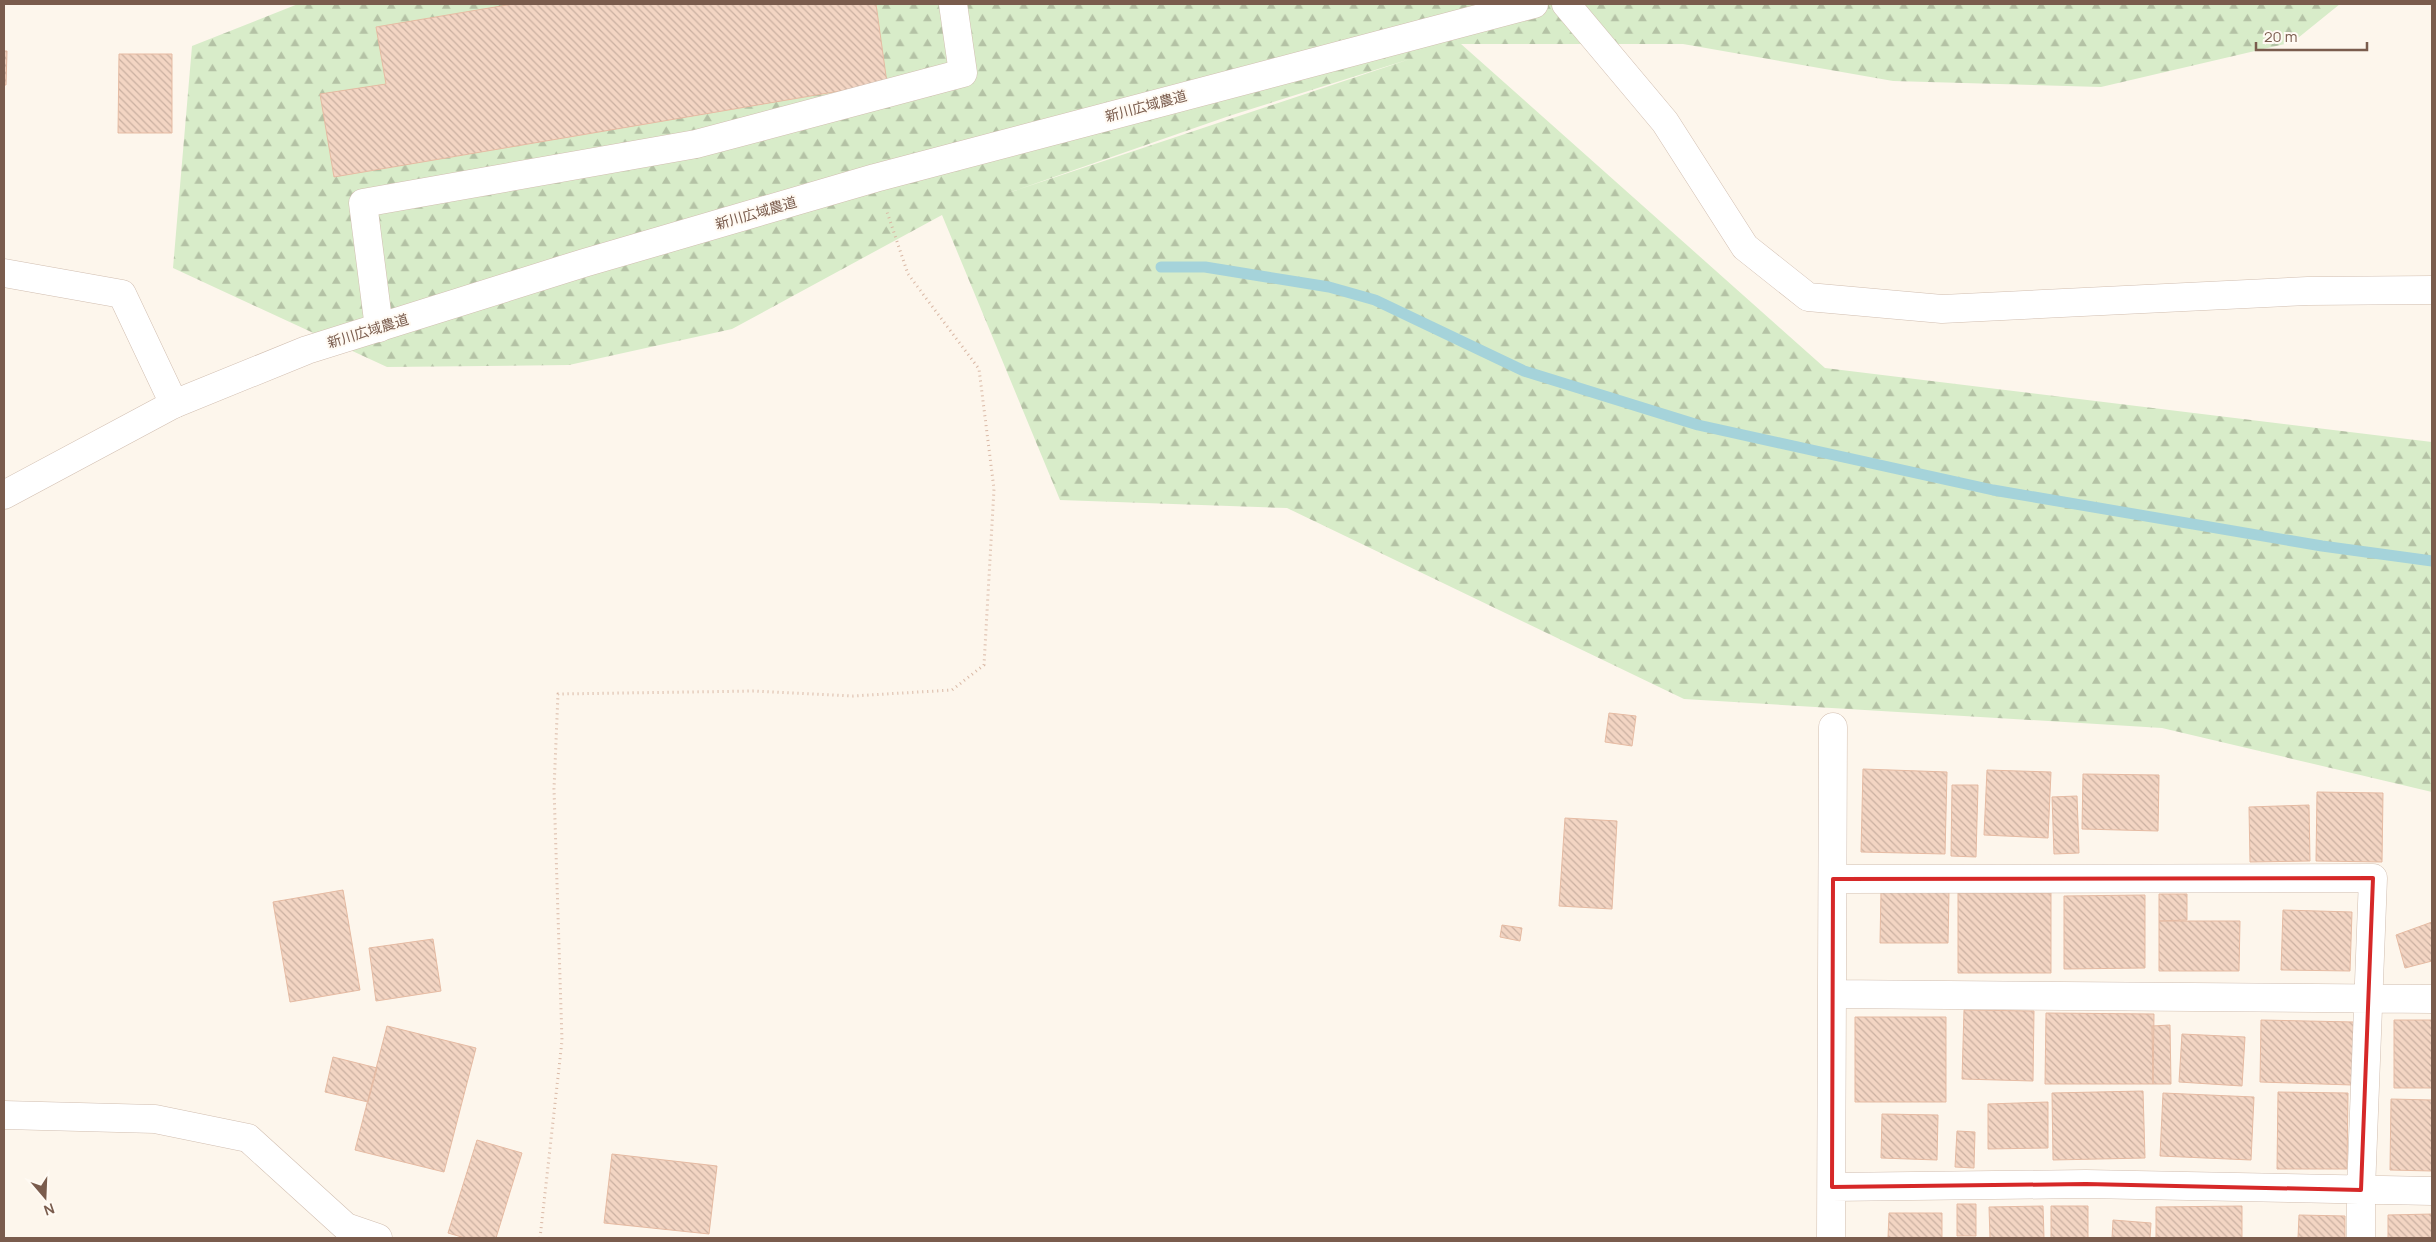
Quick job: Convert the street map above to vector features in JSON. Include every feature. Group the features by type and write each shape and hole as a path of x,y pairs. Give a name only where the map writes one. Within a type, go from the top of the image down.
{"street":[{"path":"379,328 363,204 696,144 963,73 953,4"},
{"name":"新川広域農道","path":"4,495 174,404 307,350 584,263 875,178 1534,4"},
{"path":"1566,4 1665,122 1745,247 1808,297 1942,309 2308,291 2432,290"},
{"path":"4,273 122,294 174,404"},
{"path":"1831,1238 1833,727"},
{"path":"1833,879 2373,878 2370,998 2361,1190 2361,1238"},
{"path":"1832,994 2432,999"},
{"path":"4,1116 155,1119 248,1138 346,1227 378,1238"},
{"path":"1832,1188 2086,1184 2432,1192"}],"path":[{"path":"540,1238 562,1041 554,790 558,694 755,691 853,696 952,690 984,665 994,488 979,369 908,274 875,178"}],"highlighted area":[{"path":"2373,878 2361,1190 2086,1184 1832,1187 1833,879"}],"green space":[{"path":"298,4 2340,4 2293,42 2101,87 1893,81 1683,44 1461,44 1825,368 2432,442 2432,792 2162,728 1684,699 1287,508 1060,500 942,215 732,329 569,365 387,367 173,268 192,46","holes":["1410,59 1005,194 1229,116"]}],"building":[{"path":"513,4 876,4 887,83 334,177 320,94 386,84 376,27"},
{"path":"4,51 7,51 6,85 4,85"},
{"path":"119,54 172,54 172,133 118,133"},
{"path":"1609,713 1636,716 1632,746 1605,742"},
{"path":"1863,769 1947,772 1945,854 1861,852"},
{"path":"1987,770 2051,772 2048,838 1984,835"},
{"path":"2083,774 2159,775 2158,831 2082,829"},
{"path":"1952,785 1978,785 1976,857 1951,856"},
{"path":"2317,792 2383,793 2382,862 2316,861"},
{"path":"2077,796 2079,853 2054,854 2052,797"},
{"path":"2309,805 2310,861 2250,862 2249,807"},
{"path":"1565,818 1617,821 1612,909 1559,906"},
{"path":"343,890 360,990 290,1002 273,902"},
{"path":"1881,891 1949,891 1948,943 1880,943"},
{"path":"1958,893 2051,893 2051,973 1958,973"},
{"path":"2159,894 2187,894 2187,920 2159,921"},
{"path":"2145,895 2145,968 2064,969 2064,896"},
{"path":"2283,910 2352,912 2350,971 2281,970"},
{"path":"2159,921 2240,921 2239,971 2159,971"},
{"path":"2432,922 2432,961 2405,968 2396,935"},
{"path":"1502,925 1522,928 1520,941 1500,937"},
{"path":"433,939 441,991 376,1001 369,948"},
{"path":"1964,1010 2034,1011 2033,1081 1962,1079"},
{"path":"2046,1013 2154,1014 2153,1084 2045,1084"},
{"path":"1855,1017 1946,1017 1946,1102 1855,1102"},
{"path":"2261,1020 2354,1022 2352,1085 2260,1082"},
{"path":"2394,1020 2432,1020 2432,1088 2394,1088"},
{"path":"2170,1025 2171,1084 2153,1084 2152,1026"},
{"path":"387,1026 476,1048 444,1172 355,1150"},
{"path":"2182,1034 2245,1037 2242,1086 2179,1082"},
{"path":"333,1057 377,1068 368,1102 325,1092"},
{"path":"2143,1091 2145,1158 2053,1160 2052,1093"},
{"path":"2278,1092 2348,1093 2347,1169 2277,1169"},
{"path":"2163,1093 2254,1097 2251,1160 2160,1156"},
{"path":"2391,1099 2432,1100 2432,1171 2390,1170"},
{"path":"2048,1102 2048,1148 1988,1149 1988,1104"},
{"path":"1882,1114 1938,1115 1937,1160 1881,1158"},
{"path":"1957,1131 1975,1132 1974,1168 1955,1167"},
{"path":"477,1140 522,1153 496,1238 465,1238 448,1233"},
{"path":"612,1154 717,1166 709,1234 604,1223"},
{"path":"1957,1204 1976,1204 1976,1236 1957,1236"},
{"path":"2043,1206 2044,1238 1990,1238 1989,1207"},
{"path":"2051,1206 2088,1206 2088,1238 2051,1238"},
{"path":"2242,1206 2242,1238 2156,1238 2156,1207"},
{"path":"1889,1213 1942,1213 1942,1238 1888,1238"},
{"path":"2432,1214 2432,1238 2388,1238 2388,1215"},
{"path":"2299,1215 2345,1216 2345,1238 2298,1238"},
{"path":"2113,1220 2151,1223 2150,1238 2112,1238"}],"waterway":[{"path":"1161,267 1205,267 1329,287 1375,300 1524,371 1698,425 1993,490 2322,546 2432,561"}]}
